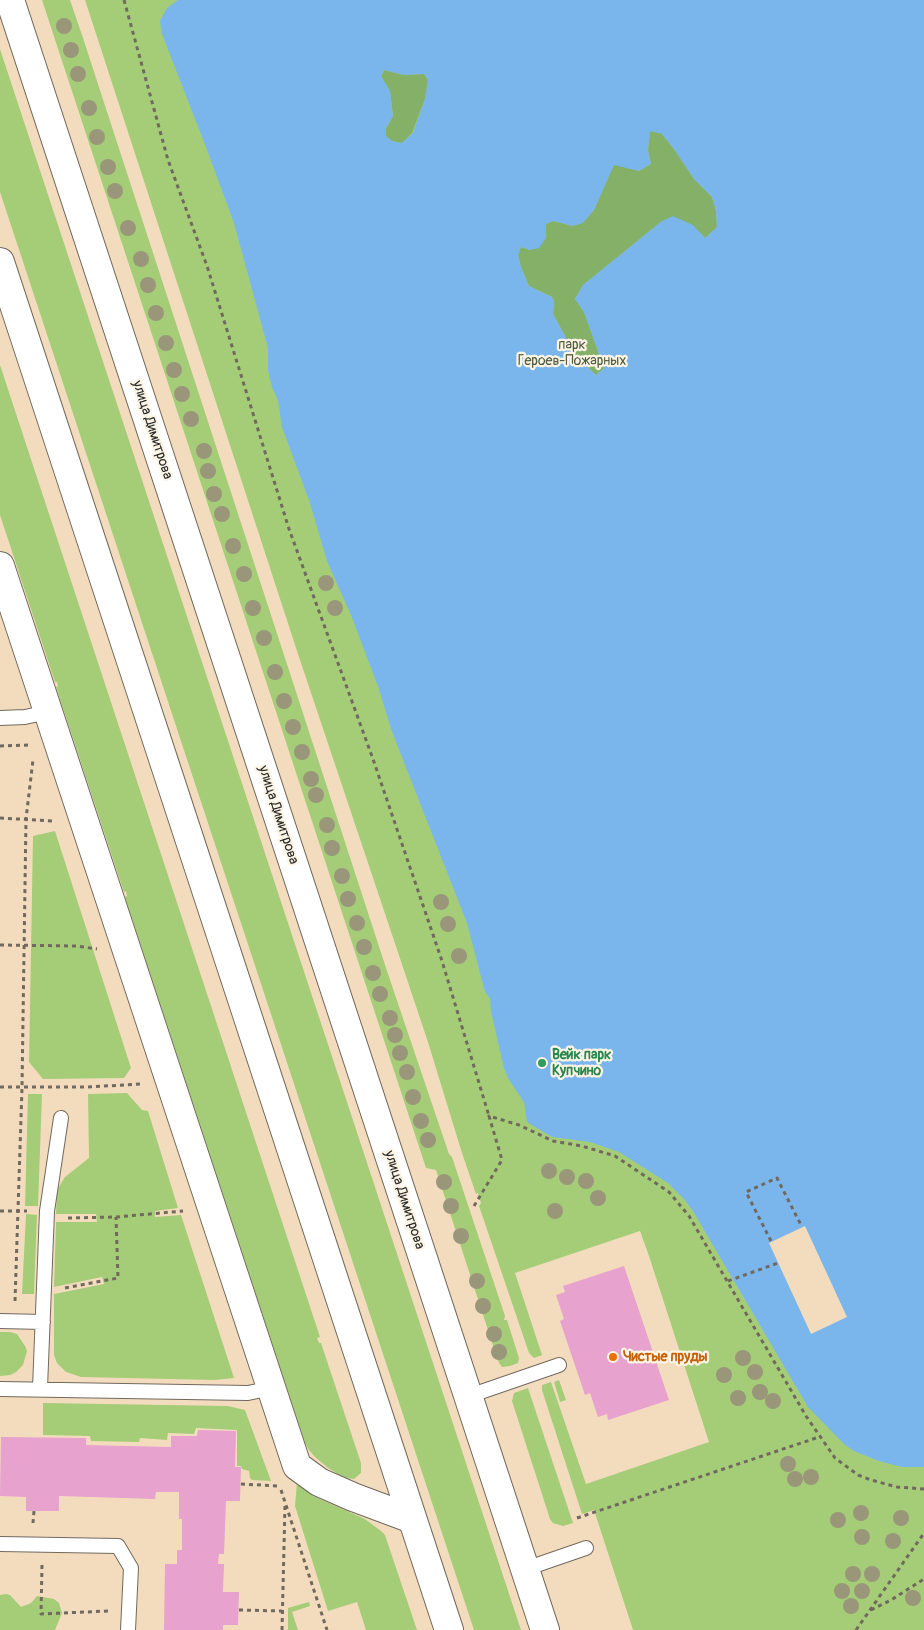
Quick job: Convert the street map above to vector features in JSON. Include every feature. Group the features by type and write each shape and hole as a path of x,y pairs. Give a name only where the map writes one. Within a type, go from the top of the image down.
{"street":[{"name":"улица Димитрова","path":"10,0 545,1630"},
{"path":"0,262 449,1630"},
{"path":"0,566 297,1466 319,1482 352,1497 412,1519"}],"lane":[{"path":"0,718 25,717 48,712"},
{"path":"40,1388 47,1211 62,1118"},
{"path":"0,1321 43,1322"},
{"path":"469,1396 558,1365"},
{"path":"0,1389 40,1388 248,1393 272,1388"},
{"path":"0,1544 118,1546 131,1568 128,1630"},
{"path":"525,1569 586,1548"}],"path":[{"path":"124,0 168,160 207,266 282,506 442,961 502,1160 474,1206"},
{"path":"0,746 35,745"},
{"path":"14,1321 22,1088 26,819 34,754"},
{"path":"0,818 61,822"},
{"path":"0,945 77,946 103,950"},
{"path":"0,1088 147,1084"},
{"path":"489,1116 519,1125 553,1141 582,1146 615,1156 669,1192 689,1216 819,1437 835,1458 858,1475 881,1484 924,1489"},
{"path":"772,1241 746,1192 776,1178 802,1227"},
{"path":"47,1220 189,1211"},
{"path":"44,1292 118,1278 116,1217"},
{"path":"728,1281 778,1262"},
{"path":"577,1518 819,1437"},
{"path":"276,1477 327,1630"},
{"path":"241,1484 280,1486"},
{"path":"282,1630 285,1502"},
{"path":"856,1630 924,1533"},
{"path":"42,1544 41,1614 129,1611"},
{"path":"870,1610 891,1600 924,1579"},
{"path":"238,1610 282,1611"}],"green space":[{"path":"42,0 70,0 387,971 449,1154 452,1157 505,1316 504,1320 507,1320 519,1358 518,1363 510,1366 502,1367 498,1361 436,1170 426,1168"},
{"name":"парк Героев-Пожарных","path":"85,0 924,0 924,1630 633,1630 594,1510 582,1514 542,1385 551,1382 586,1484 709,1442 649,1256 640,1231 515,1273 542,1355 534,1358 529,1353 479,1206 481,1203 478,1193 476,1194 462,1153 427,1039 298,654"},
{"path":"0,49 521,1630 474,1630 0,192"},
{"path":"384,70 404,75 424,74 428,80 425,99 412,133 402,143 392,141 386,136 386,128 393,116 390,91 381,76"},
{"path":"650,131 661,133 694,179 712,197 716,211 717,227 705,238 692,225 662,221 583,285 575,299 584,312 604,368 596,375 576,356 553,314 554,302 552,297 529,286 518,255 521,247 530,250 546,238 546,224 553,221 573,226 594,210 614,164 639,171 651,164 648,150"},
{"path":"0,365 320,1337 317,1338 319,1343 321,1343 361,1463 361,1473 354,1479 344,1478 327,1467 315,1457 305,1443 125,897 127,896 126,891 124,892 56,687 58,686 57,682 55,682 0,515"},
{"path":"55,831 131,1068 124,1078 43,1079 29,1062 33,836"},
{"path":"127,1093 142,1110 148,1111 178,1208 155,1211 155,1217 181,1215 234,1378 215,1380 81,1377 66,1372 57,1363 54,1355 54,1294 104,1284 102,1277 54,1287 56,1222 97,1222 96,1214 56,1214 57,1190 65,1177 89,1158 88,1094"},
{"path":"28,1094 42,1094 38,1206 25,1206"},
{"path":"26,1214 37,1215 34,1294 22,1294"},
{"path":"0,1332 17,1334 27,1351 23,1365 10,1375 0,1376"},
{"path":"559,1380 566,1400 560,1402 554,1382"},
{"path":"528,1388 573,1523 563,1526 553,1523 550,1519 512,1401 514,1393"},
{"path":"43,1403 228,1406 245,1410 271,1481 252,1480 249,1471 242,1469 241,1466 237,1466 237,1430 196,1428 194,1434 168,1433 167,1440 140,1438 139,1442 91,1441 90,1436 43,1435"},
{"path":"297,1483 313,1496 365,1519 385,1535 417,1630 366,1630 357,1602 328,1611 295,1506"},
{"path":"0,1595 10,1595 21,1607 31,1603 37,1596 54,1599 59,1603 62,1613 55,1630 0,1630"},
{"path":"309,1602 310,1606 292,1612 298,1630 288,1630 288,1608"}],"water":[{"name":"парк Героев-Пожарных","path":"178,0 924,0 924,1467 902,1467 879,1461 854,1451 844,1444 808,1407 693,1211 668,1183 619,1152 590,1142 552,1137 527,1122 524,1102 508,1078 504,1068 491,1011 490,998 485,992 467,923 391,729 379,689 351,615 327,561 310,503 282,427 278,400 268,371 268,348 234,223 162,34 160,21 167,8","holes":["384,70 404,75 424,74 428,80 425,99 413,133 402,143 392,141 386,136 386,128 393,116 390,91 381,76","650,131 662,134 694,179 712,197 716,211 717,227 705,238 693,225 673,216 662,221 583,285 575,299 584,312 604,368 596,375 576,356 553,314 554,302 552,297 529,286 518,255 521,247 530,250 539,248 546,238 546,224 553,221 573,226 583,223 594,210 614,165 639,171 651,164 648,150"]}],"pier":[{"path":"805,1226 847,1317 811,1334 769,1243"}],"building":[{"name":"Чистые пруды","path":"624,1266 669,1400 608,1420 607,1414 598,1417 590,1393 585,1395 560,1321 564,1319 556,1295 565,1292 563,1286"},
{"path":"198,1430 236,1431 235,1467 241,1467 240,1501 226,1501 224,1554 219,1554 218,1564 224,1564 223,1592 239,1592 238,1625 223,1625 223,1630 164,1630 165,1564 177,1564 177,1550 182,1550 182,1519 179,1519 179,1492 156,1492 155,1499 59,1496 59,1511 26,1511 26,1497 0,1496 1,1437 86,1438 86,1445 171,1447 171,1436 197,1436"}],"place":[{"name":"Вейк парк Купчино","path":"542,1063"},
{"name":"Чистые пруды","path":"613,1357"}]}
